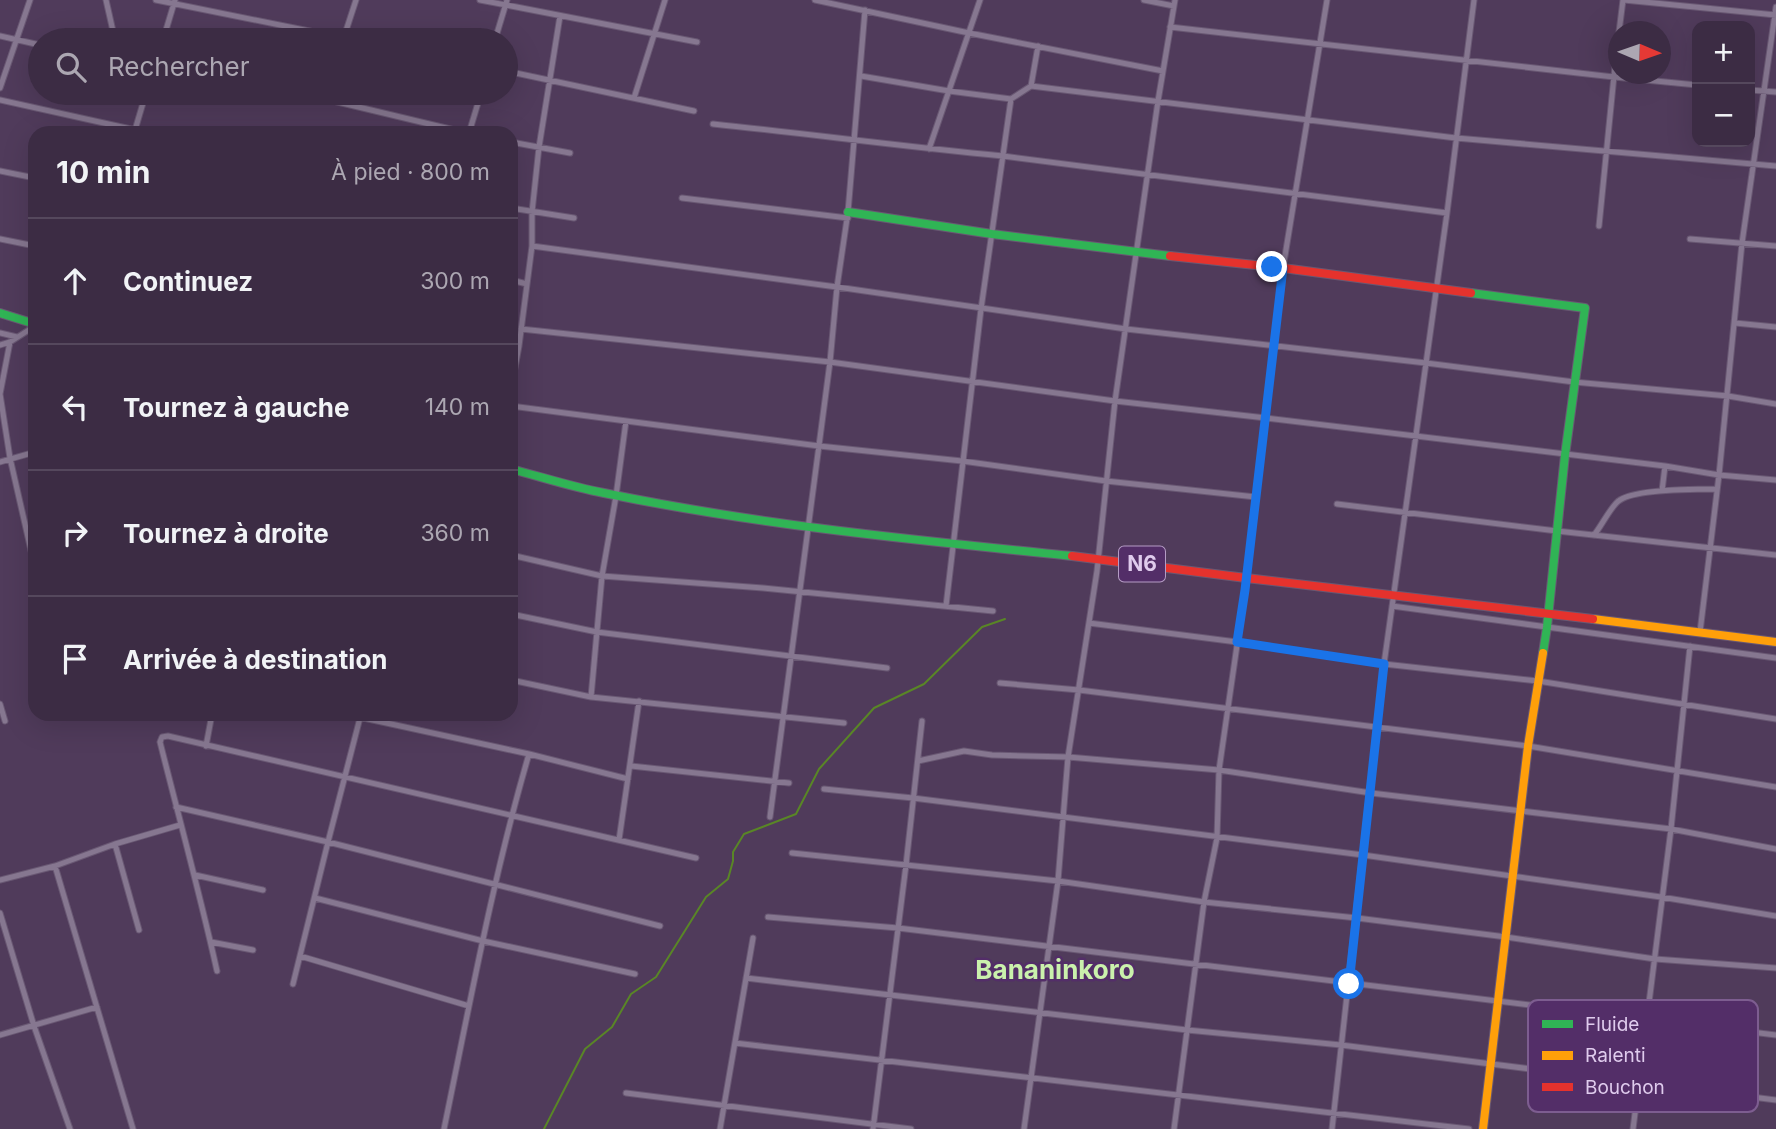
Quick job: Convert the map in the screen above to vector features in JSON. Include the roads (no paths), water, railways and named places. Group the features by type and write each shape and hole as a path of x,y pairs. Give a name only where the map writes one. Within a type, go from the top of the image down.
{"main road":[{"path":"848,215 1585,307 1565,455 1547,627 1528,746 1483,1129"},
{"path":"0,313 28,323"},
{"name":"N6","path":"518,471 616,496 770,523 1098,558 1776,642"}],"street":[{"path":"0,88 30,0"},
{"path":"106,0 112,28"},
{"path":"156,0 293,28"},
{"path":"347,28 356,0"},
{"path":"480,0 697,42"},
{"path":"634,98 664,0"},
{"path":"818,0 1163,71"},
{"path":"929,149 980,0"},
{"path":"1024,1129 1058,881 1069,757 1098,558 1115,401 1158,101 1175,3 1144,0"},
{"path":"1174,1129 1204,902 1217,838 1219,770 1246,578 1283,268 1327,0"},
{"path":"1332,1129 1371,793 1376,727 1474,0"},
{"path":"1621,21 1623,0 1776,15"},
{"path":"166,28 174,2"},
{"path":"499,28 506,3"},
{"path":"1700,632 1720,475 1742,243 1776,7"},
{"path":"770,817 848,215 865,10"},
{"path":"518,351 532,246 532,212 539,147 560,16"},
{"path":"1170,27 1608,76"},
{"path":"0,36 28,42"},
{"path":"1031,86 1038,46"},
{"path":"518,73 694,111"},
{"path":"861,76 1011,99 1031,86 1456,138 1776,166"},
{"path":"1671,82 1692,85"},
{"path":"1599,226 1613,84"},
{"path":"1755,90 1776,92"},
{"path":"946,606 981,309 1011,99"},
{"path":"0,100 112,126"},
{"path":"136,126 142,105"},
{"path":"361,105 441,126"},
{"path":"470,126 477,105"},
{"path":"713,124 1003,156 1447,212"},
{"path":"518,143 570,153"},
{"path":"0,170 28,176"},
{"path":"682,198 848,215"},
{"path":"518,209 574,218"},
{"path":"0,239 28,245"},
{"path":"1690,239 1776,246"},
{"path":"532,246 837,287 1126,330 1574,382 1728,396 1776,404"},
{"path":"518,282 527,284"},
{"path":"1735,323 1776,327"},
{"path":"521,329 830,362 1115,401 1776,480"},
{"path":"0,345 10,342 28,330"},
{"path":"0,333 17,337"},
{"path":"10,342 0,394 10,458 28,537"},
{"path":"518,407 819,446 1256,497"},
{"path":"592,697 602,576 626,421"},
{"path":"0,461 28,454"},
{"path":"1662,491 1665,466"},
{"path":"1594,535 1620,499 1662,491 1717,489"},
{"path":"1337,504 1776,555"},
{"path":"518,557 602,576 799,591 993,611"},
{"path":"1392,606 1776,658"},
{"path":"518,615 597,632 887,668"},
{"path":"1089,622 1384,664 1538,681 1776,719"},
{"path":"1650,1000 1690,646"},
{"path":"518,681 592,697 844,723"},
{"path":"1000,682 1528,746 1776,787"},
{"path":"619,840 639,701"},
{"path":"0,704 5,721"},
{"path":"206,746 211,721"},
{"path":"293,984 360,721"},
{"path":"383,721 628,779"},
{"path":"874,1127 922,721"},
{"path":"218,971 160,742 162,737 168,736 696,858"},
{"path":"918,761 964,751 1219,770 1371,793 1671,829 1776,849"},
{"path":"444,1129 494,883 529,754"},
{"path":"631,766 789,783"},
{"path":"824,789 1363,855 1776,916"},
{"path":"176,807 328,842 660,926"},
{"path":"0,880 55,866 115,844 180,825"},
{"path":"115,844 139,930"},
{"path":"792,853 1058,881 1204,902 1506,937 1655,959 1776,968"},
{"path":"55,866 133,1129"},
{"path":"195,875 263,890"},
{"path":"315,898 483,941 635,974"},
{"path":"0,913 34,1026 70,1129"},
{"path":"768,916 898,928 1528,1005"},
{"path":"720,1129 753,938"},
{"path":"211,942 253,950"},
{"path":"300,957 469,1006"},
{"path":"747,978 1528,1068"},
{"path":"0,1035 97,1007"},
{"path":"1758,1033 1776,1035"},
{"path":"735,1044 1469,1129"},
{"path":"626,1093 874,1127 911,1129"},
{"path":"1758,1098 1776,1100"}],"waterway":[{"path":"544,1129 585,1049 612,1027 631,994 656,977 706,897 728,879 733,852 744,834 796,814 819,769 874,708 924,684 982,627 1005,619"}],"district":[{"name":"Bananinkoro","path":"1055,970"}]}
